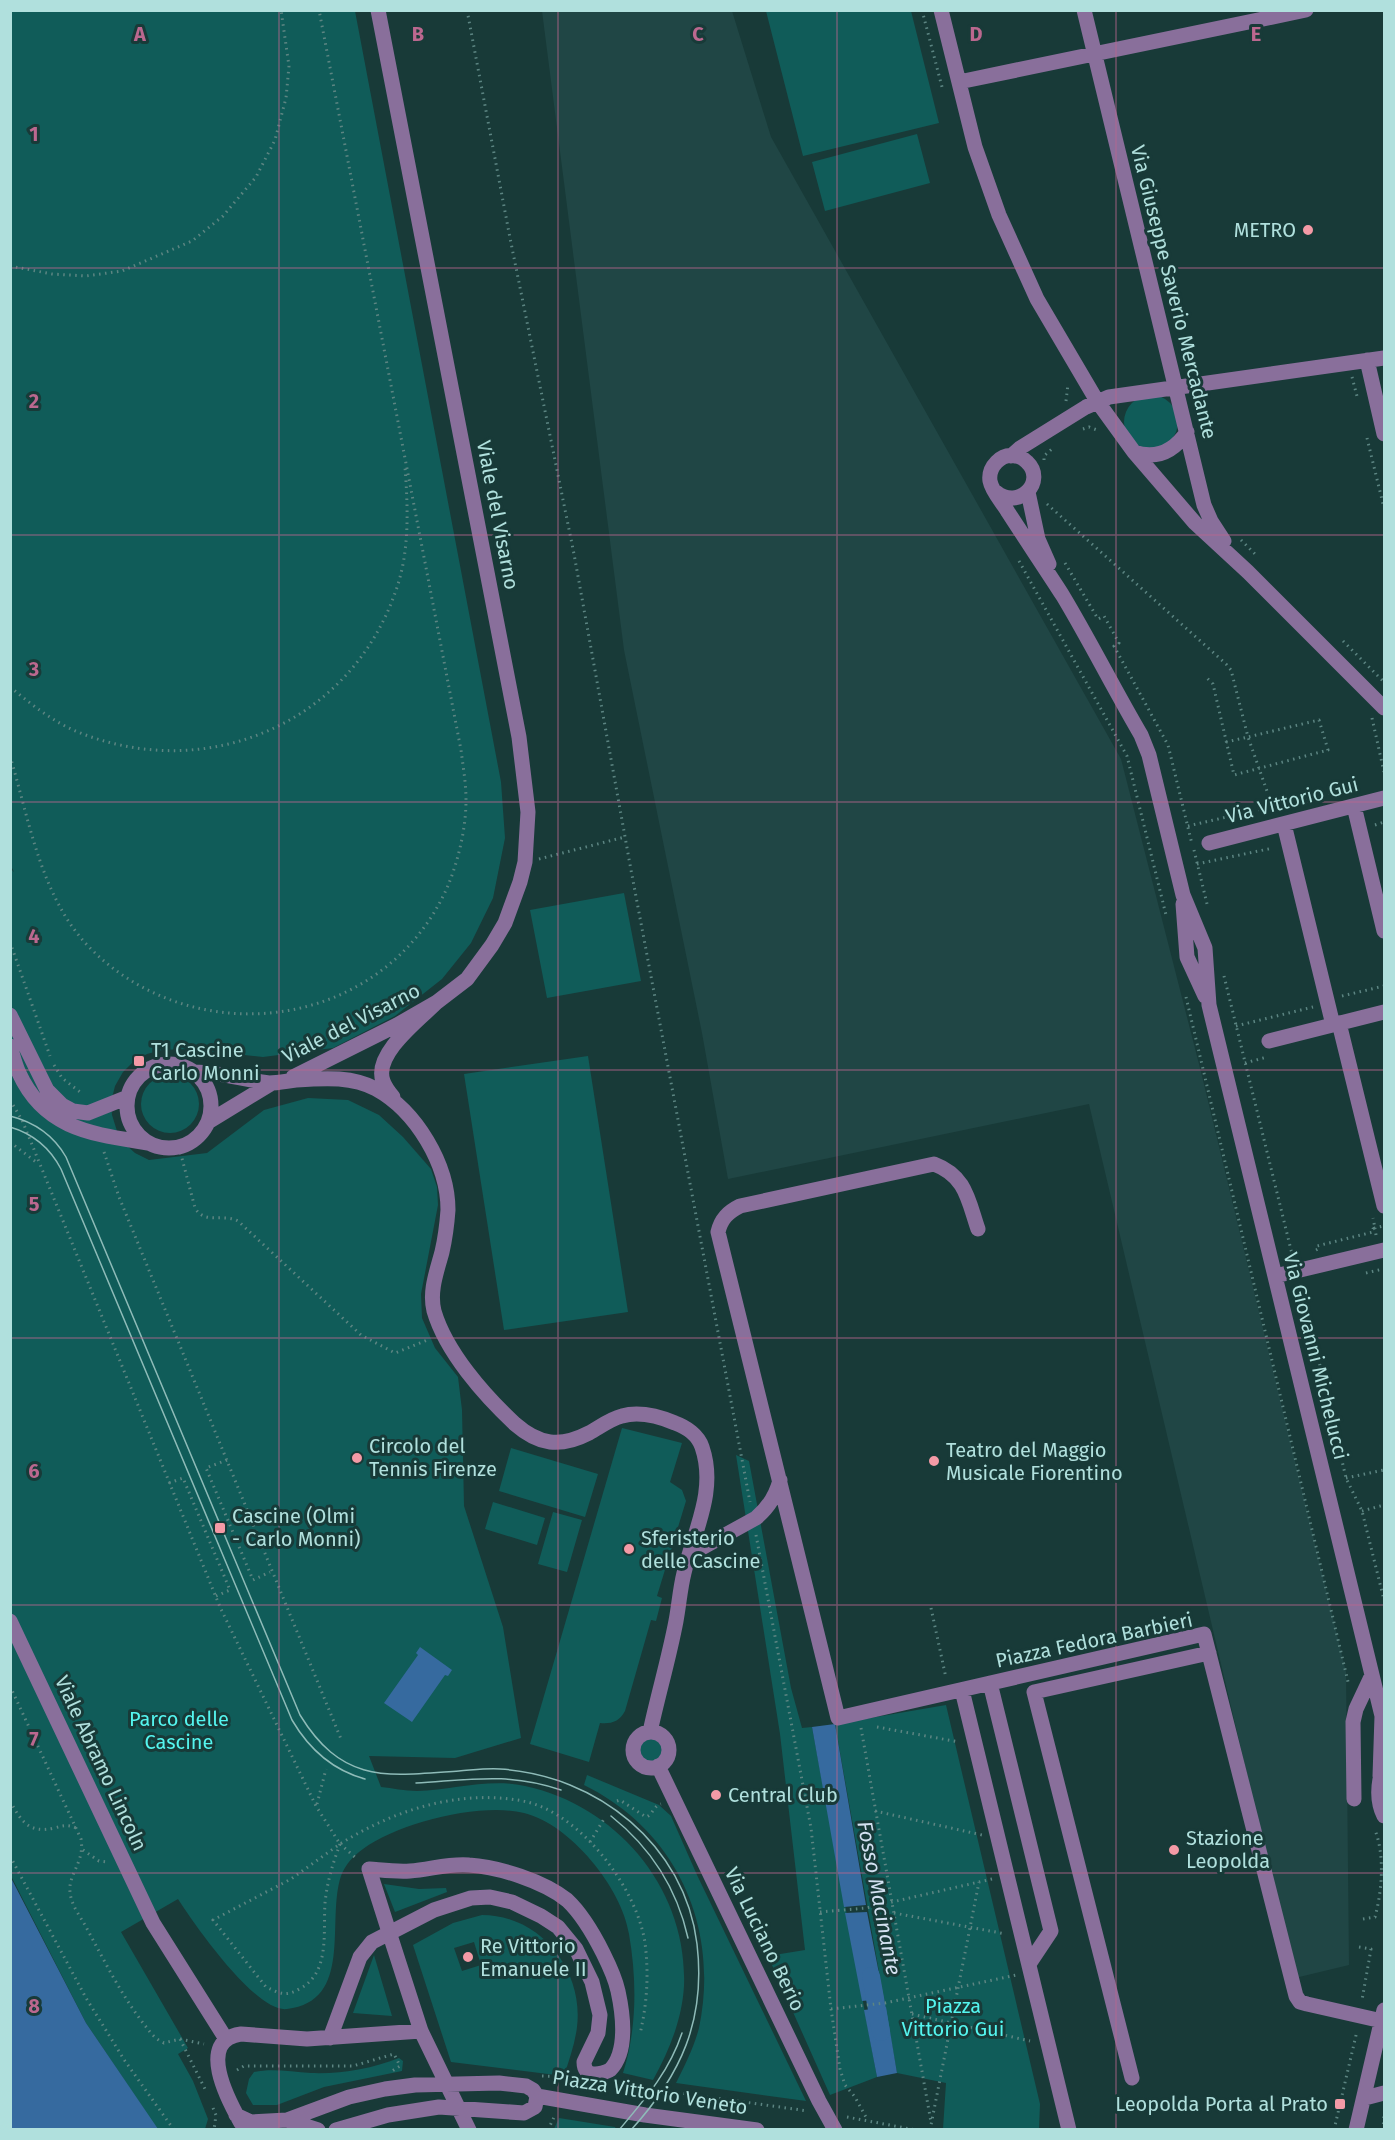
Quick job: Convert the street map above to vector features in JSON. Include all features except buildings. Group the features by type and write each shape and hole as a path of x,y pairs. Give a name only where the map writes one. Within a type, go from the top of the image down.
{"street":[{"name":"Viale del Visarno","path":"378,10 519,737 528,812 525,862 506,923 467,979 437,1002 395,1044 382,1065 382,1081 430,1147 445,1184 448,1209 433,1291 434,1309 443,1334 449,1346 504,1413 534,1439 549,1443 580,1437 611,1420 637,1413 679,1425 698,1438 702,1447 707,1476 705,1501 689,1556 650,1732"},
{"path":"941,10 980,165 1010,241 1037,299 1097,401 1134,452 1195,523 1248,572 1383,706"},
{"name":"Via Giuseppe Saverio Mercadante","path":"1083,10 1175,387 1209,516 1248,572"},
{"path":"959,82 1279,13 1306,10"},
{"path":"1046,433 1037,449 1037,466 1029,490 1021,497 1012,499 996,492 991,484 991,471 998,460 1011,456 1027,443 1097,401 1121,394 1384,358"},
{"path":"1367,360 1384,434"},
{"path":"1134,452 1146,455 1161,454 1179,443 1187,432"},
{"path":"1011,456 1037,466"},
{"name":"Via Giovanni Michelucci","path":"1029,490 1038,539 1063,597"},
{"name":"Via Giovanni Michelucci","path":"996,492 1063,597 1141,735 1149,755 1183,895 1205,948 1209,1005 1371,1675 1384,1718 1378,1819"},
{"name":"Via Vittorio Gui","path":"1209,843 1384,798"},
{"path":"1354,806 1384,931"},
{"path":"1280,825 1384,1206"},
{"name":"Viale del Visarno","path":"208,1122 278,1082 397,1025 437,1002"},
{"path":"1269,1041 1384,1012"},
{"path":"10,1015 47,1090 62,1105 73,1111 88,1113 128,1097"},
{"path":"10,1046 18,1071 36,1100 71,1127 84,1132 169,1148 179,1147 198,1137 208,1122 212,1107 211,1096 205,1083 195,1072 175,1064 156,1065 136,1080 128,1097 127,1108 134,1129 150,1144"},
{"name":"Viale del Visarno","path":"195,1072 278,1082 321,1078 357,1082 376,1089 402,1109"},
{"path":"689,1556 753,1520 765,1510 780,1480 718,1232 724,1217 732,1210 751,1203 933,1164 945,1168 956,1176 964,1189 978,1229"},
{"path":"1275,1276 1384,1250"},
{"name":"Piazza Fedora Barbieri","path":"780,1480 838,1718 859,1719 990,1683 1204,1634 1209,1653 1034,1692 1132,2078"},
{"name":"Viale Abramo Lincoln","path":"10,1621 153,1923 226,2039"},
{"path":"1209,1653 1296,1996 1307,2004 1383,2015 1359,2125"},
{"path":"1354,1799 1353,1722 1356,1708 1371,1675"},
{"path":"990,1683 1051,1931 1029,1964"},
{"path":"962,1690 1069,2130"},
{"path":"650,1732 662,1736 668,1746 667,1758 658,1766 646,1767 636,1760 634,1744 640,1736 650,1732"},
{"name":"Via Luciano Berio","path":"658,1766 835,2130"},
{"name":"Piazza Vittorio Veneto","path":"330,2038 362,1953 372,1942 434,1910 471,1898 490,1898 512,1902 541,1916 558,1927 572,1943 597,1996 600,2024 584,2062 588,2073 592,2075 604,2073 615,2065 620,2051 622,2034 618,1987 591,1932 566,1900 517,1875 475,1866 454,1865 410,1871 369,1869"},
{"path":"369,1869 421,2031 469,2130"},
{"path":"245,2130 235,2122 218,2067 220,2047 226,2039 241,2034 286,2038 330,2038 421,2031"},
{"name":"Piazza Vittorio Veneto","path":"235,2122 287,2120 336,2101 399,2086 478,2082 526,2086 537,2096 535,2107 524,2113 508,2114 439,2107 398,2114 336,2130"},
{"path":"1365,2098 1384,2093"},
{"name":"Piazza Vittorio Veneto","path":"537,2096 757,2130"},
{"name":"Piazza Vittorio Veneto","path":"287,2120 318,2130"}],"path":[{"path":"10,266 52,274 86,276 122,271 192,241 223,216 256,177 274,140 286,98 289,66 281,10"},
{"path":"10,756 47,883 72,926 92,950 128,979 160,997 200,1010 236,1015 284,1012 325,1002 369,979 400,954 427,922 447,888 462,841 466,800 461,750 319,10"},
{"path":"467,10 510,238 574,554 811,1828 840,2069 845,2085 855,2097 867,2119"},
{"path":"1077,432 1089,427 1101,432"},
{"path":"1037,466 1044,456 1057,446"},
{"path":"10,687 39,711 77,732 115,745 167,752 215,748 262,734 312,706 343,680 376,636 396,593 406,545 404,452"},
{"path":"1029,490 1231,670 1248,737 1280,825 1281,846 1197,864"},
{"path":"1239,538 1261,560"},
{"path":"1015,554 1127,756 1168,922"},
{"path":"1338,637 1384,682"},
{"path":"1207,678 1213,684 1226,742 1234,775 1328,750 1319,720 1226,742"},
{"path":"1372,719 1384,772"},
{"path":"1208,910 1188,826 1339,791"},
{"path":"525,862 625,837"},
{"path":"10,942 50,1058 63,1078 80,1092"},
{"path":"1222,968 1291,1255 1297,1253"},
{"path":"1336,998 1384,986"},
{"path":"1184,989 1349,1687 1356,1708"},
{"path":"1236,1026 1318,1006 1317,1002"},
{"path":"10,1100 216,1596 316,1806 326,1769"},
{"path":"10,1110 16,1110"},
{"path":"10,1142 38,1163"},
{"path":"103,1147 119,1197 341,1739"},
{"path":"179,1147 198,1213 210,1219 226,1217 238,1221 361,1335 395,1353 443,1334"},
{"path":"1307,1251 1318,1249 1317,1246 1374,1232 1372,1216"},
{"path":"1375,1228 1383,1226"},
{"path":"1305,1287 1300,1288 1346,1478 1362,1511 1384,1600"},
{"path":"227,1460 206,1468 253,1580 271,1572"},
{"path":"1346,1478 1384,1470"},
{"path":"169,1483 183,1478 230,1590 216,1596"},
{"path":"1362,1511 1384,1505"},
{"path":"10,1686 81,1839 83,1850 69,1890 72,1901 118,1985 148,2030 164,2043 180,2039 210,2098"},
{"path":"931,2122 859,1719 962,1743"},
{"path":"617,1801 620,1800 646,1817 657,1805 676,1803"},
{"path":"10,1801 27,1826 39,1830 66,1824 76,1828"},
{"path":"875,1811 983,1835"},
{"path":"590,1842 604,1819"},
{"path":"1363,1919 1375,1917 1377,1907 1381,1860 1378,1819"},
{"path":"340,1844 330,1872 325,1902 323,1957 316,1974 308,1984 289,1995 266,1987 213,1920 291,1879 340,1844"},
{"path":"340,1844 369,1869"},
{"path":"10,1856 86,1998 125,2061 174,2130"},
{"path":"820,1912 866,1908 993,1879"},
{"path":"930,2130 979,1882"},
{"path":"894,1913 1006,1934"},
{"path":"1353,1999 1363,2000 1371,1949 1359,1947"},
{"path":"831,2008 862,2006 909,1998 1016,1975"},
{"path":"912,2014 1031,2041"},
{"path":"1334,2130 1358,2031 1355,2028"},
{"path":"237,2070 243,2066 353,2066 394,2054 400,2066 386,2072"},
{"path":"213,2107 216,2115 214,2130"},
{"path":"826,2114 867,2119 916,2130"},
{"path":"1383,2130 1384,2114"}],"shaded area":[{"path":"542,11 732,11 771,137 1121,759 1201,1072 1346,1672 1349,1965 1295,1978 1089,1104 728,1179 702,1033 624,650"},
{"path":"420,1647 452,1670 448,1676 445,1675 412,1722 384,1703 418,1655 416,1653"},
{"path":"835,1724 866,1905 844,1907 812,1727"},
{"path":"10,1876 86,2023 158,2129 11,2129"},
{"path":"867,1912 884,1999 862,2001 845,1913"},
{"path":"886,2007 897,2073 877,2077 864,2010"}],"green space":[{"name":"Parco delle Cascine","path":"11,11 355,11 501,782 505,838 493,898 471,943 442,979 395,1016 333,1048 263,1057 188,1049 162,1050 147,1054 134,1061 123,1072 115,1086 111,1102 112,1115 117,1131 125,1144 135,1153 149,1160 207,1153 264,1110 308,1098 348,1100 379,1115 403,1137 431,1169 437,1187 438,1205 421,1294 422,1318 435,1348 458,1377 462,1410 464,1506 503,1627 521,1738 455,1758 369,1756 381,1787 417,1791 498,1783 525,1786 559,1796 590,1812 617,1833 641,1858 660,1886 674,1917 682,1951 684,1986 678,2023 653,2080 623,2073 631,2039 634,1987 629,1934 616,1897 605,1878 576,1844 541,1819 524,1813 486,1810 440,1817 397,1831 378,1840 356,1855 347,1864 341,1876 337,1894 334,1956 330,1975 322,1991 308,2003 287,2009 274,2006 259,1997 243,1983 211,1946 178,1899 121,1932 188,2048 178,2054 193,2081 208,2119 205,2129 155,2129 86,2023 11,1876 10,868 14,872 10,864"},
{"path":"766,11 911,11 939,123 803,156"},
{"path":"917,134 930,183 825,211 812,162"},
{"path":"1151,395 1170,403 1178,422 1170,441 1151,449 1132,441 1124,422 1132,403"},
{"path":"624,893 641,981 547,998 530,910"},
{"path":"588,1056 628,1312 504,1330 464,1074"},
{"path":"164,1075 176,1075 191,1083 199,1098 199,1110 191,1125 176,1133 164,1133 149,1125 141,1110 141,1098 149,1083"},
{"name":"Sferisterio delle Cascine","path":"622,1428 682,1443 670,1482 682,1490 686,1501 657,1596 662,1598 656,1621 651,1620 625,1711 614,1722 600,1723 589,1762 530,1744"},
{"path":"511,1448 598,1474 585,1517 499,1491"},
{"path":"736,1455 749,1461 791,1688 802,1728 812,1727 877,2077 830,2095 768,1956 805,1950 780,1734"},
{"path":"493,1502 545,1518 537,1545 485,1529"},
{"path":"553,1512 582,1520 567,1572 538,1564"},
{"name":"Piazza Vittorio Gui","path":"946,1705 1040,2104 1039,2129 943,2129 946,2083 897,2073 835,1724"},
{"path":"651,1735 662,1739 666,1750 662,1761 651,1765 640,1761 636,1750 640,1739"},
{"path":"587,1775 659,1805 671,1816 806,2101 676,2083 697,2035 704,1990 703,1954 696,1919 684,1886 667,1855 644,1828 617,1805 584,1785"},
{"path":"384,1884 419,1889 446,1888 447,1892 395,1912"},
{"path":"482,1915 503,1917 522,1924 539,1935 554,1950 573,1985 577,2006 576,2033 564,2076 451,2062 413,1945 453,1923","holes":["474,1942 481,1965 462,1971 454,1948"]},
{"path":"374,1955 392,2016 353,2013"},
{"path":"399,2058 403,2061 402,2071 324,2087 277,2105 253,2105 246,2093 249,2079 254,2072 275,2070 311,2073 345,2072"},
{"path":"559,2118 615,2127 616,2129 554,2129"}],"waterway":[{"name":"Fosso Macinante","path":"871,1976 881,2032"}],"tram line":[{"path":"10,1116 27,1122 49,1136 66,1157 300,1715 316,1738 333,1754 350,1765 369,1771 410,1774 500,1769 536,1774 570,1785 602,1801 630,1822 655,1847 675,1876 689,1908 697,1944 698,1997 686,2045 676,2067 664,2088 631,2130"},
{"path":"10,1127 34,1138 52,1155 61,1169 292,1720 322,1757 342,1770 365,1779"},
{"path":"416,1783 506,1779 542,1784 561,1790"},
{"path":"611,1816 638,1841 660,1870 677,1903 688,1938"},
{"path":"619,2130 663,2073 682,2033"}],"place":[{"name":"METRO","path":"1308,230"},
{"name":"T1 Cascine Carlo Monni","path":"139,1061"},
{"name":"Circolo del Tennis Firenze","path":"357,1458"},
{"name":"Teatro del Maggio Musicale Fiorentino","path":"934,1461"},
{"name":"Cascine (Olmi - Carlo Monni)","path":"220,1528"},
{"name":"Sferisterio delle Cascine","path":"629,1549"},
{"name":"Central Club","path":"716,1795"},
{"name":"Stazione Leopolda","path":"1174,1850"},
{"name":"Re Vittorio Emanuele II","path":"468,1957"},
{"name":"Leopolda Porta al Prato","path":"1340,2104"}]}
